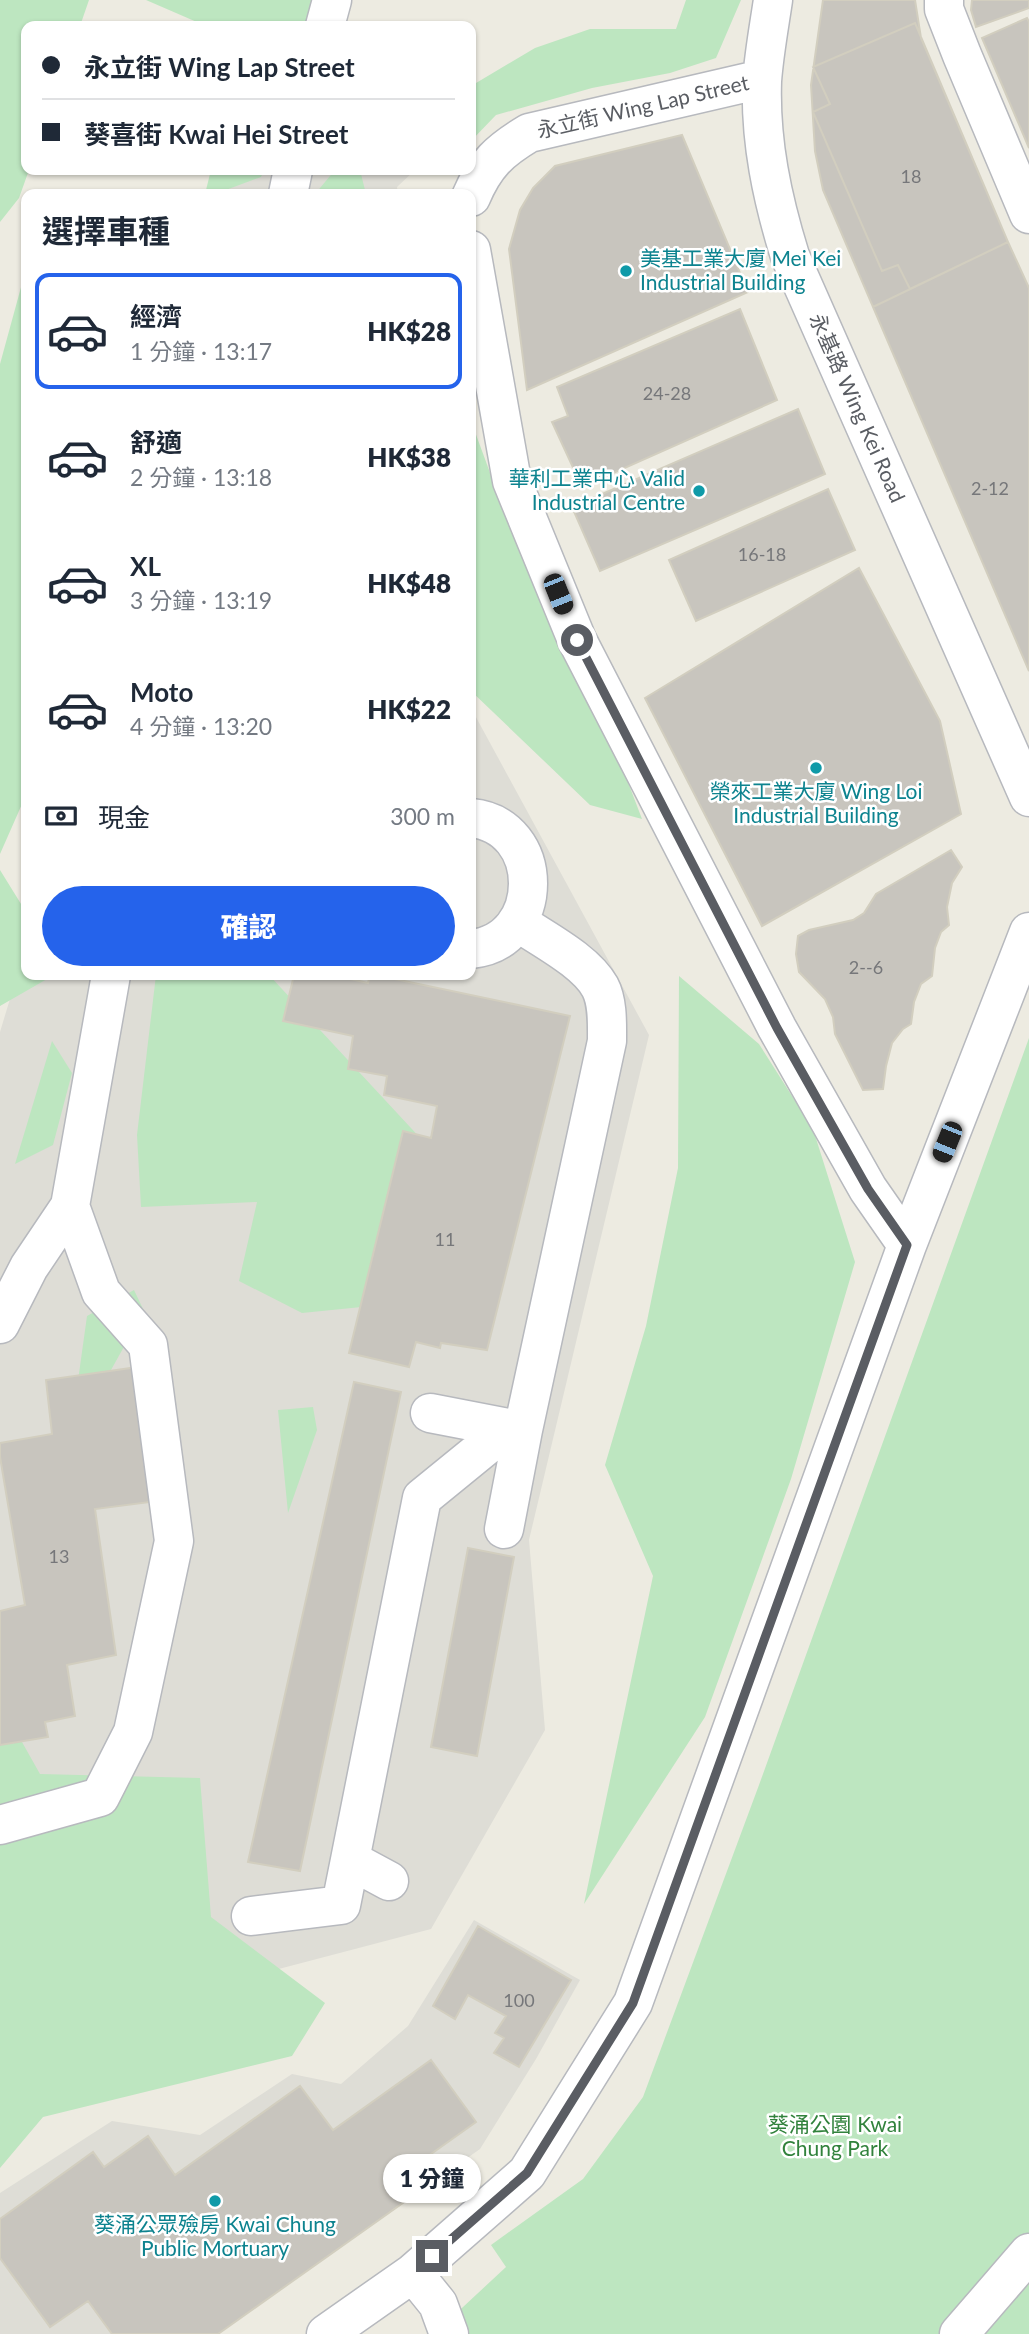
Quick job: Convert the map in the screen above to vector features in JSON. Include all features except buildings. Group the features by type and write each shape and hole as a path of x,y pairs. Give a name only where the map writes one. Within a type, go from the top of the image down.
{"street":[{"path":"327,21 332,0"},
{"name":"永基路 Wing Kei Road","path":"773,0 762,79 763,139 774,205 790,256 1029,797"},
{"path":"944,0 944,9 1029,214"},
{"name":"永立街 Wing Lap Street","path":"474,189 478,178 492,159 507,146 530,133 762,79"},
{"path":"476,278 512,481 577,640 777,1028 868,1189 907,1245"},
{"path":"476,819 499,827 514,842 525,860 530,881 527,902 517,922 502,938 476,948"},
{"path":"504,1529 515,1429 607,1041 606,1010 601,988 585,968 517,922"},
{"path":"326,2334 413,2273 527,2173 633,2003 907,1245 1029,932"},
{"path":"0,1324 29,1266 69,1206 110,980"},
{"path":"0,1825 100,1797 133,1732 174,1541 148,1345 101,1292 69,1206"},
{"path":"430,1413 515,1429"},
{"path":"251,1916 341,1905 422,1498 515,1429"},
{"path":"349,1860 389,1881"},
{"path":"959,2334 1029,2253"},
{"path":"413,2273 438,2304 449,2334"}],"shaded area":[{"path":"223,175 410,175 397,189 220,189"},
{"path":"476,717 649,1035 529,1540 545,1730 431,1929 202,1989 0,1960 0,1032 21,963 21,980 476,980"},
{"name":"葵涌公眾殮房 Kwai Chung Public Mortuary","path":"474,1920 580,1980 536,2059 480,2149 218,2334 0,2334 0,2193 112,2121 200,2135 292,2074 341,2084 408,2026"}],"green space":[{"path":"0,0 89,0 82,21 21,21 21,175 27,175 19,198 0,222"},
{"path":"146,0 338,0 329,21 194,21"},
{"path":"686,0 741,0 716,58 670,73 592,88 496,115 476,136 476,83 535,48 590,29 676,29"},
{"path":"210,175 262,175 229,189 206,189"},
{"path":"331,175 361,175 365,189 319,189"},
{"path":"21,287 21,806 0,854 0,364"},
{"path":"476,435 496,489 589,680 642,819 590,805 476,696"},
{"path":"0,870 21,904 21,980 45,980 0,1006"},
{"path":"679,976 759,1044 813,1129 855,1262 791,1479 705,1717 584,1904 653,1576 605,1465 646,1326 678,1168"},
{"path":"155,980 274,980 462,1183 421,1301 302,1313 239,1281 257,1202 141,1207 137,1135"},
{"name":"葵涌公園 Kwai Chung Park","path":"1029,1038 1029,2334 434,2334 506,2267 491,2245 583,2179 643,2097 759,1785"},
{"path":"52,1041 72,1073 53,1145 15,1164"},
{"path":"134,1290 144,1311 69,1445 87,1316"},
{"path":"313,1407 317,1430 288,1513 278,1410"},
{"path":"0,1703 40,1774 200,1778 211,1917 325,2003 292,2056 43,2117 0,2168"}],"place":[{"name":"美基工業大廈 Mei Kei Industrial Building","path":"626,271"},
{"name":"華利工業中心 Valid Industrial Centre","path":"699,491"},
{"name":"榮來工業大廈 Wing Loi Industrial Building","path":"816,768"},
{"name":"葵涌公眾殮房 Kwai Chung Public Mortuary","path":"215,2201"}],"route":[{"path":"432,2256 527,2173 633,2003 907,1245 868,1189 777,1028 577,640"}]}
